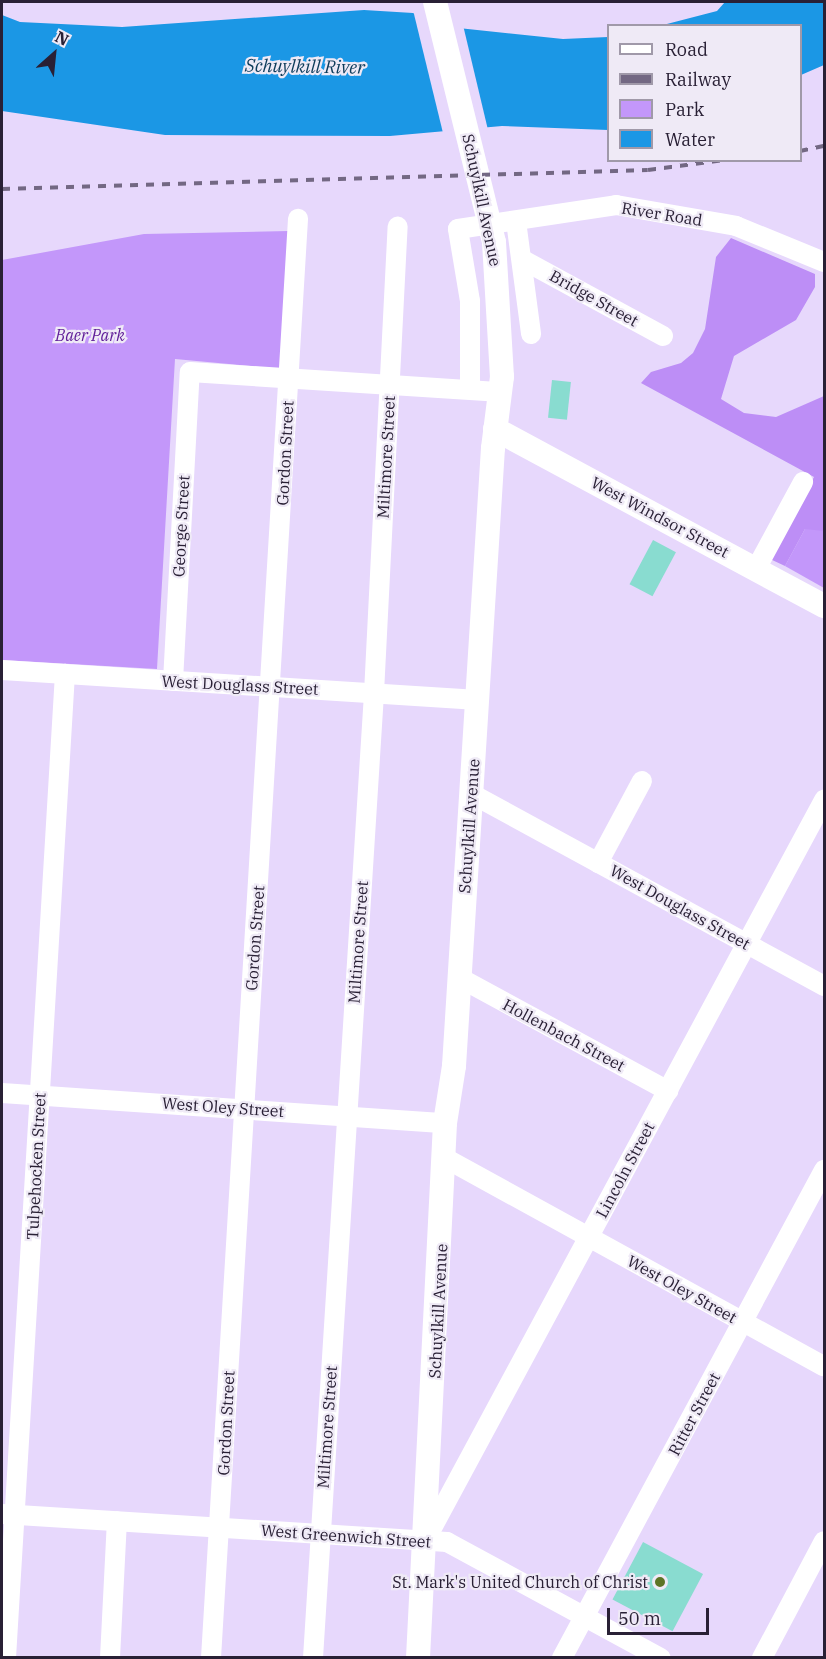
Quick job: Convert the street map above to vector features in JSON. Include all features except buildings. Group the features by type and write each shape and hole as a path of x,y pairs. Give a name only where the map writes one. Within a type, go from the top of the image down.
{"main road":[{"name":"Schuylkill Avenue","path":"418,1658 445,1123 460,978 495,429 485,390 501,302 494,242 435,2"},
{"name":"West Windsor Street","path":"495,429 825,606"}],"street":[{"name":"River Road","path":"458,229 616,206 736,226 825,261"},
{"name":"Gordon Street","path":"211,1658 244,1108 273,687 298,219"},
{"name":"Schuylkill Avenue","path":"516,220 525,261 531,334"},
{"name":"Miltimore Street","path":"313,1658 374,693 398,227"},
{"name":"Schuylkill Avenue","path":"458,229 485,390"},
{"name":"Bridge Street","path":"525,261 663,336"},
{"name":"George Street","path":"173,681 190,372 289,378"},
{"path":"289,378 485,390"},
{"path":"756,569 803,483"},
{"name":"West Douglass Street","path":"2,670 478,700"},
{"name":"Tulpehocken Street","path":"6,1658 8,1514 40,1095 65,674"},
{"path":"598,863 642,782"},
{"name":"West Douglass Street","path":"472,794 825,986"},
{"name":"Lincoln Street","path":"425,1541 825,800"},
{"name":"Hollenbach Street","path":"460,978 668,1091"},
{"name":"West Oley Street","path":"2,1093 445,1123"},
{"name":"West Oley Street","path":"445,1158 825,1366"},
{"name":"Ritter Street","path":"562,1658 825,1170"},
{"name":"West Greenwich Street","path":"8,1514 447,1542 661,1658"},
{"path":"110,1658 117,1521"},
{"path":"762,1658 825,1541"}],"green space":[{"name":"Baer Park","path":"289,231 282,369 175,359 157,669 2,660 2,260 144,234"},
{"path":"815,527 824,531 824,588 785,566 805,529"}],"shaded area":[{"path":"731,238 815,274 815,287 796,320 734,356 721,399 744,413 776,417 824,396 824,531 805,529 785,566 770,559 814,477 641,383 651,372 681,363 693,353 705,329 716,257"}],"water":[{"path":"725,2 824,2 824,65 802,75 802,24 667,24 717,11"},
{"name":"Schuylkill River","path":"364,10 413,13 449,27 563,39 607,37 607,130 502,126 390,136 165,135 2,111 2,15 20,22 122,27"}],"pier":[{"path":"413,10 463,25 488,130 443,133"}],"railway":[{"path":"802,151 824,146"},
{"path":"2,189 648,170 709,162"}],"place":[{"name":"St. Mark's United Church of Christ","path":"660,1582"}]}
